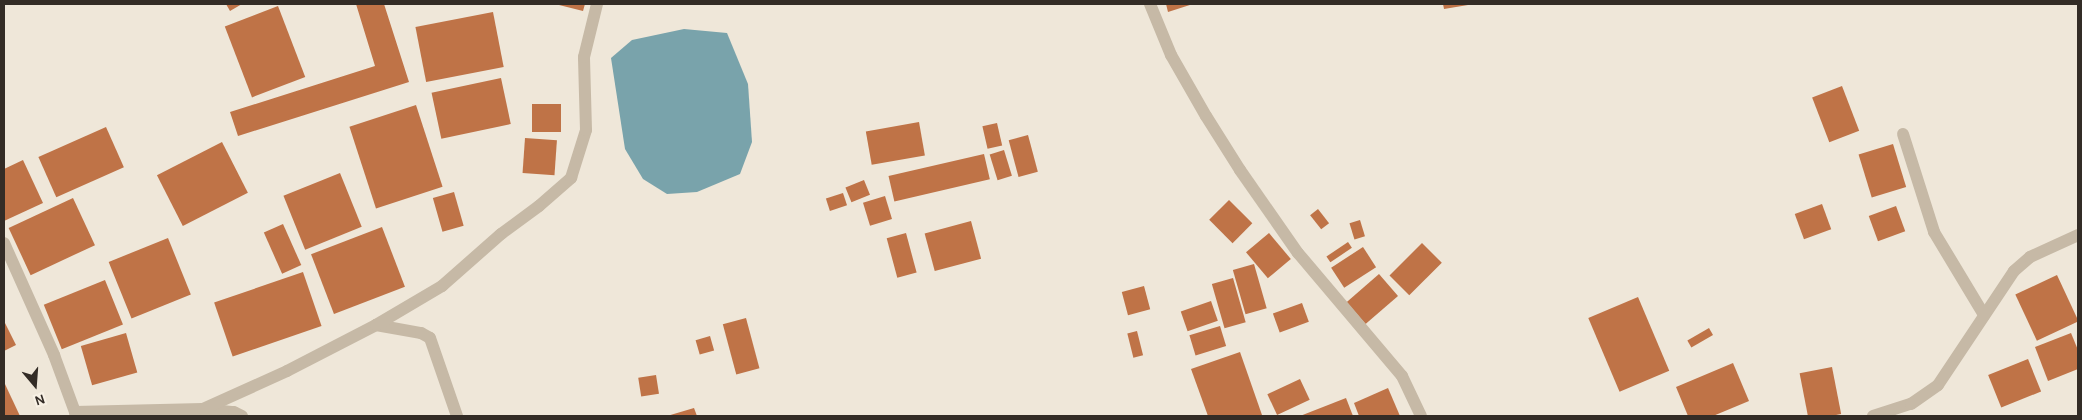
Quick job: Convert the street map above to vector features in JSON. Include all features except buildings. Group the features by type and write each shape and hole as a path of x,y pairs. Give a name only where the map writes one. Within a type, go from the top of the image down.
{"street":[{"path":"203,409 287,371 376,325 442,286 501,234 539,206 571,178 586,130 584,57 597,4"},
{"path":"1150,4 1171,54 1206,116 1240,170 1298,253 1402,376 1421,416"},
{"path":"1903,134 1934,232 1984,315"},
{"path":"1873,416 1911,404 1938,385 2014,272 2030,257 2078,235"},
{"path":"5,250 54,355 73,414 203,409 234,412 242,416"},
{"path":"376,325 421,333 430,338 457,416"}],"water":[{"path":"684,29 727,33 748,84 752,142 740,174 697,192 667,194 643,179 625,149 611,58 632,40"}]}
